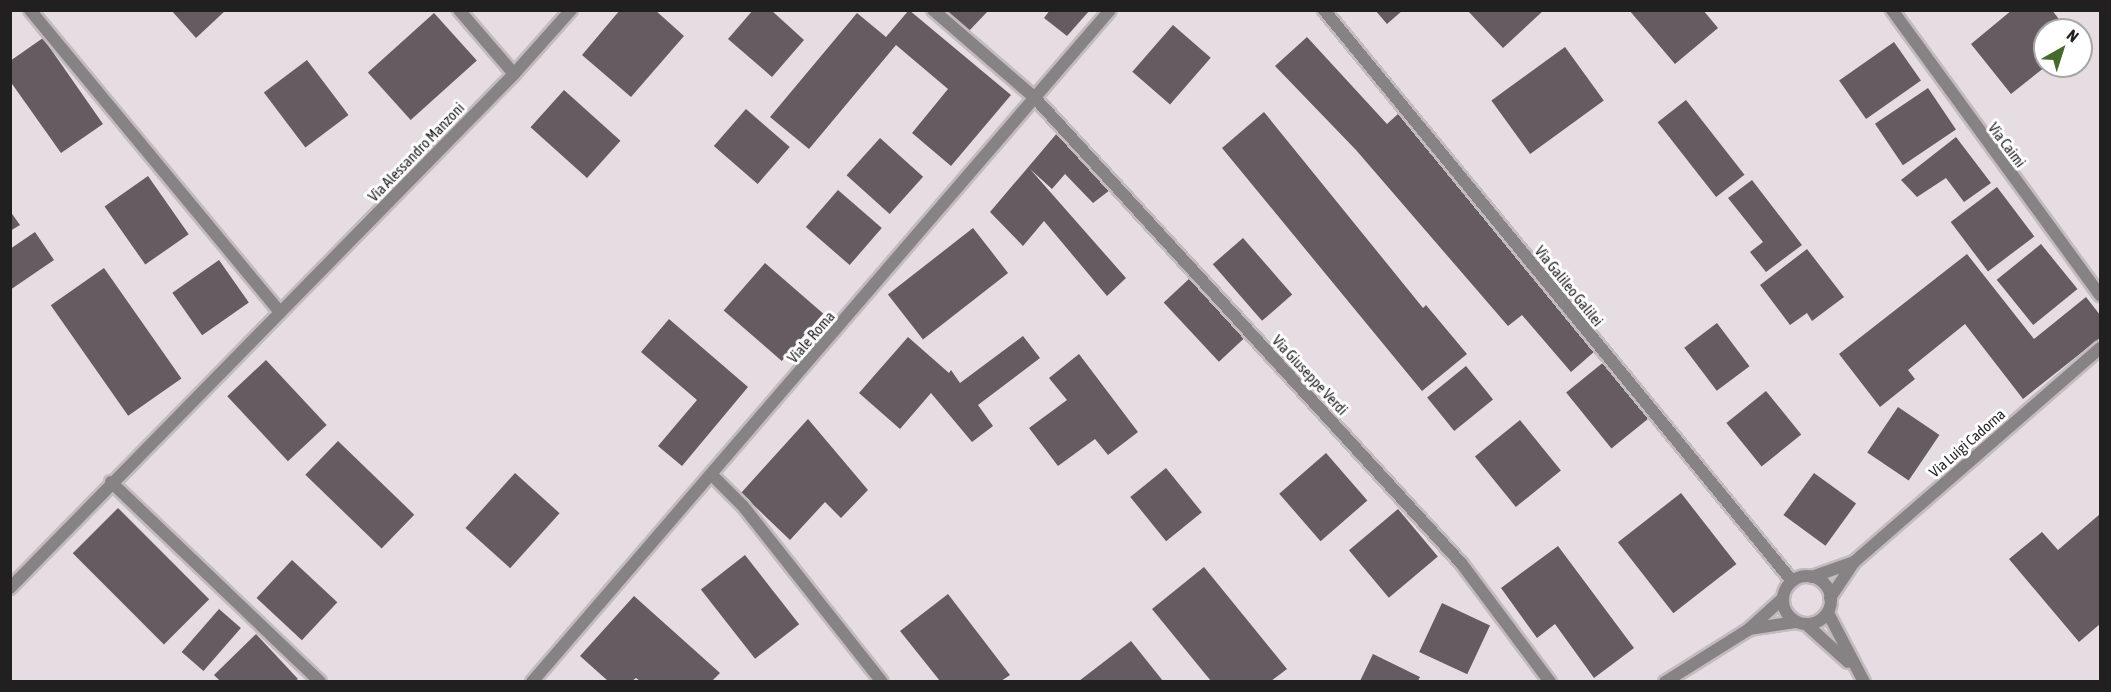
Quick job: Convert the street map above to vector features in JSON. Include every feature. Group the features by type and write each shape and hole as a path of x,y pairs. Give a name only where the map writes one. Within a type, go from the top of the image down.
{"street":[{"path":"30,10 280,312"},
{"path":"459,10 514,74"},
{"name":"Via Alessandro Manzoni","path":"10,588 111,482 514,74 571,10"},
{"name":"Via Giuseppe Verdi","path":"933,10 1035,98 1461,562 1550,681"},
{"name":"Viale Roma","path":"532,681 713,476 1110,10"},
{"name":"Via Galileo Galilei","path":"1324,10 1792,581"},
{"name":"Via Caimi","path":"1892,10 2100,295"},
{"name":"Via Luigi Cadorna","path":"1830,598 1854,562 2100,348"},
{"path":"713,476 743,506 882,681"},
{"path":"111,482 320,681"},
{"name":"Via Luigi Cadorna","path":"1812,577 1854,562"},
{"path":"1665,681 1748,630 1783,598 1792,581 1812,577 1822,582 1830,598 1828,613 1856,670 1864,681"},
{"path":"1783,598 1788,616 1801,624 1856,670"},
{"path":"1748,630 1819,622 1828,613"}],"building":[{"path":"171,10 226,10 196,38"},
{"path":"620,10 655,10 684,36 631,97 582,55"},
{"path":"753,10 771,10 804,40 772,77 728,39"},
{"path":"909,10 1011,95 951,166 912,133 948,89 896,45 809,149 770,117 857,13 886,37"},
{"path":"944,10 989,10 967,33"},
{"path":"1050,10 1090,10 1067,36 1044,18"},
{"path":"1375,10 1403,10 1387,24"},
{"path":"1467,10 1544,10 1503,48"},
{"path":"1629,10 1703,10 1718,28 1675,64"},
{"path":"2012,10 2052,10 2058,18 2033,18 2033,77 2011,94 1971,44"},
{"path":"434,13 477,61 411,120 368,73"},
{"path":"1173,25 1211,58 1170,105 1132,72"},
{"path":"1307,37 1387,124 1398,114 1595,351 1571,372 1522,315 1508,326 1356,150 1275,66"},
{"path":"43,38 103,124 61,153 10,81 10,61"},
{"path":"1894,42 1921,81 1866,119 1839,80"},
{"path":"1565,47 1604,100 1530,154 1491,100"},
{"path":"307,60 349,115 305,148 264,92"},
{"path":"1928,88 1956,129 1903,165 1875,124"},
{"path":"564,90 620,141 587,178 531,127"},
{"path":"1686,100 1744,175 1716,197 1658,122"},
{"path":"746,109 790,147 758,184 714,146"},
{"path":"1264,112 1423,308 1426,305 1467,354 1422,391 1222,148"},
{"path":"1058,132 1110,190 1093,203 1065,174 1052,189 1030,169 1126,278 1107,296 1044,221 1023,246 990,212"},
{"path":"1956,137 1991,183 1964,202 1946,178 1917,197 1901,180"},
{"path":"880,138 923,177 890,214 847,175"},
{"path":"148,176 189,234 145,265 105,206"},
{"path":"1752,180 1802,245 1766,272 1750,252 1763,242 1728,198"},
{"path":"1997,187 2034,237 1988,271 1951,222"},
{"path":"838,190 882,228 850,265 806,227"},
{"path":"10,211 20,225 10,231"},
{"path":"973,228 1008,273 923,339 888,294"},
{"path":"35,232 54,260 10,290 10,249"},
{"path":"1243,238 1292,295 1262,321 1213,264"},
{"path":"2041,244 2078,289 2033,325 1997,280"},
{"path":"1807,249 1844,297 1812,321 1807,313 1790,325 1760,285"},
{"path":"1967,254 2034,339 2086,297 2100,315 2100,338 2023,399 1965,324 1908,370 1915,379 1880,407 1839,354"},
{"path":"219,260 249,303 202,335 172,293"},
{"path":"765,263 823,314 782,361 724,311"},
{"path":"104,268 181,379 128,416 51,305"},
{"path":"1190,278 1245,337 1219,362 1164,303"},
{"path":"669,319 748,387 682,466 658,446 697,400 641,352"},
{"path":"1717,323 1749,366 1717,391 1684,348"},
{"path":"1023,336 1040,358 978,405 993,426 972,442 931,393 900,429 859,393 908,337 949,373 951,370 960,383"},
{"path":"1079,354 1138,432 1108,455 1095,439 1058,466 1029,428 1067,400 1049,378"},
{"path":"266,360 327,425 288,461 227,396"},
{"path":"1605,361 1650,417 1611,448 1566,392"},
{"path":"1466,366 1493,399 1454,431 1427,397"},
{"path":"1766,391 1801,435 1762,467 1726,423"},
{"path":"1898,407 1939,435 1909,481 1867,453"},
{"path":"808,419 868,490 841,518 825,502 790,540 741,493"},
{"path":"1520,420 1561,471 1516,507 1475,457"},
{"path":"338,441 414,515 382,548 305,475"},
{"path":"1326,453 1367,501 1321,541 1279,494"},
{"path":"1166,468 1202,512 1166,541 1130,497"},
{"path":"515,473 560,513 510,568 465,528"},
{"path":"1814,473 1856,504 1826,546 1783,515"},
{"path":"1681,493 1736,564 1673,613 1618,542"},
{"path":"118,508 209,599 164,644 73,553"},
{"path":"1398,509 1438,556 1389,598 1349,550"},
{"path":"2100,514 2100,624 2079,642 2009,559 2042,532 2058,550"},
{"path":"1558,546 1634,648 1594,678 1555,624 1537,638 1501,588"},
{"path":"745,555 799,624 755,659 701,589"},
{"path":"292,560 337,602 302,640 257,598"},
{"path":"1204,567 1287,669 1271,681 1211,681 1152,609"},
{"path":"948,594 1010,675 1001,681 940,681 900,631"},
{"path":"634,596 720,673 712,681 640,681 636,678 632,681 608,681 580,656"},
{"path":"1442,603 1490,625 1467,674 1419,652"},
{"path":"219,609 241,628 203,671 182,652"},
{"path":"256,634 298,679 295,681 220,681 214,675"},
{"path":"1131,641 1163,681 1079,681"},
{"path":"1373,654 1420,677 1418,681 1360,681"}]}
